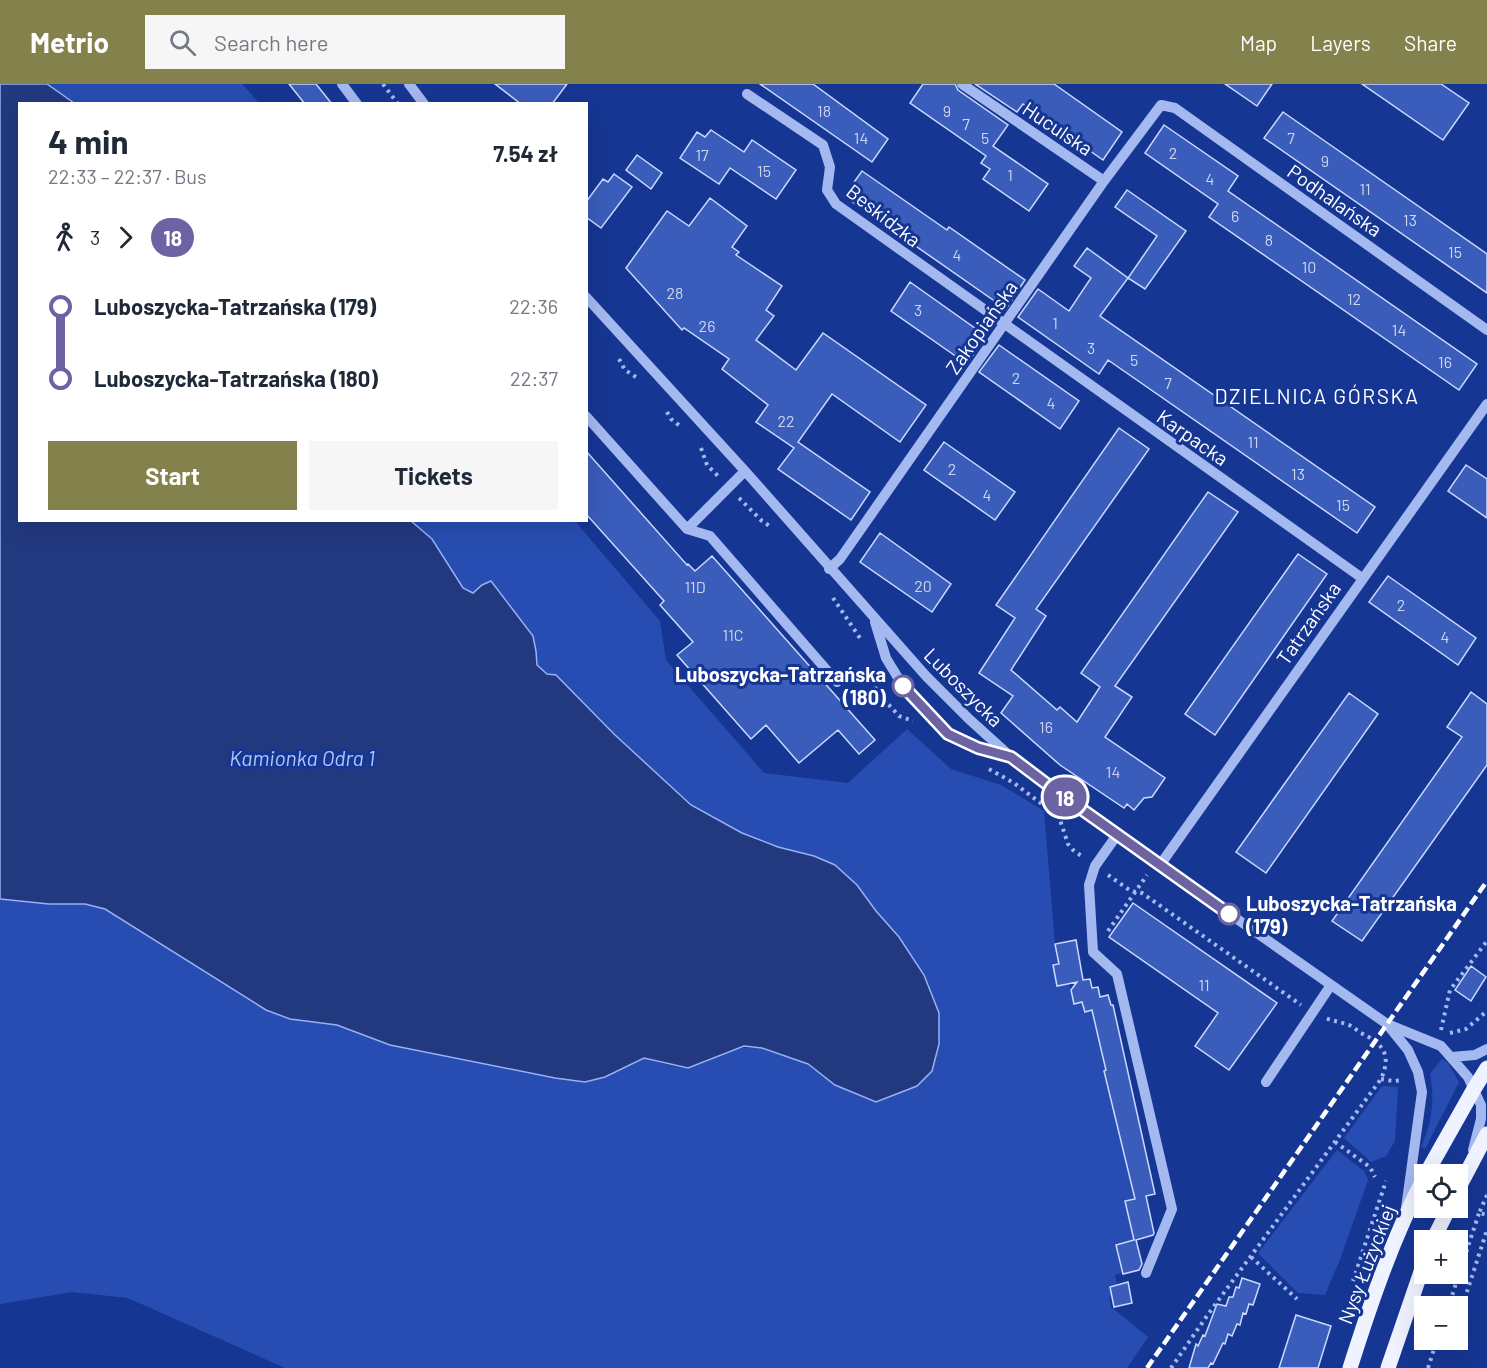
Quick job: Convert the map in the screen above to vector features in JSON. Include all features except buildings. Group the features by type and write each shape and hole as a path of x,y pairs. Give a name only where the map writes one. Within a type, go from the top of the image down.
{"main road":[{"name":"Nysy Łużyckiej","path":"1431,1164 1487,1068"},
{"path":"1468,1168 1487,1134"},
{"name":"Nysy Łużyckiej","path":"1350,1368 1366,1318 1414,1197"},
{"path":"1388,1368 1417,1284"}],"street":[{"path":"342,84 356,102"},
{"path":"409,84 422,102"},
{"name":"Huculska","path":"962,84 1104,181"},
{"name":"Beskidzka","path":"747,94 823,145 830,166 827,190 836,204 1004,325"},
{"name":"Zakopiańska","path":"830,569 842,556 1104,181 1161,105"},
{"name":"Podhalańska","path":"1161,105 1175,108 1487,330"},
{"name":"Luboszycka","path":"588,299 745,471 875,620 969,719 1011,757 1117,835 1387,1024"},
{"name":"Karpacka","path":"1004,325 1362,578"},
{"name":"Tatrzańska","path":"1160,865 1487,404"},
{"path":"588,418 687,529 710,536 837,682"},
{"path":"687,529 745,471"},
{"path":"875,620 886,658 903,686 948,734 978,748 1011,757"},
{"path":"1117,835 1095,866 1089,885 1093,952 1117,974 1172,1209 1146,1273"},
{"path":"1266,1082 1331,985"},
{"path":"1387,1024 1441,1046 1468,1077 1481,1105 1481,1119 1468,1166"},
{"path":"1387,1024 1408,1050 1418,1072 1422,1092 1406,1213"},
{"path":"1452,1057 1475,1055 1487,1049"}],"path":[{"path":"383,84 396,102"},
{"path":"617,356 625,370 640,381"},
{"path":"664,408 671,419 684,429"},
{"path":"699,446 707,465 762,521 774,530"},
{"path":"828,592 864,645"},
{"path":"875,668 875,687 879,694 899,716 920,723"},
{"path":"1055,813 1061,819 1068,844 1095,866 1131,891 1142,893 1312,1012 1320,1017 1352,1026 1376,1040 1383,1049 1385,1070 1381,1079 1171,1368"},
{"path":"1093,952 1147,875"},
{"path":"1487,941 1450,990 1441,1031 1451,1033 1466,1029 1487,1011"},
{"path":"1381,1079 1393,1082 1404,1079"},
{"path":"1335,1142 1370,1167 1375,1177"},
{"path":"1353,1281 1386,1181"},
{"path":"1452,1296 1487,1195"},
{"path":"1479,1213 1487,1215"},
{"path":"1466,1296 1487,1230"},
{"path":"1251,1257 1297,1299"},
{"path":"1428,1368 1434,1350"}],"shaded area":[{"path":"47,84 242,84 258,102 73,102"},
{"path":"412,522 576,522 660,621 666,660 764,773 848,783 907,729 951,769 1001,785 1044,811 1055,944 1059,964 1054,966 1057,986 1069,983 1074,1004 1082,1002 1085,1012 1092,1010 1106,1070 1104,1071 1135,1199 1126,1201 1134,1240 1116,1245 1122,1273 1115,1275 1117,1285 1110,1287 1112,1296 1109,1297 1111,1307 1148,1337 1127,1368 285,1368 128,1298 72,1292 0,1304 0,899 49,904 85,904 105,909 266,1010 337,1025 390,1045 585,1082 605,1077 645,1058 685,1068 740,1048 777,1052 800,1061 820,1074 876,911 857,885 814,856 778,847 742,833 691,805 614,734 556,675 547,674 537,665 536,651 482,585 473,593 463,588 432,539"},
{"path":"1442,1059 1448,1063 1459,1082 1425,1149 1421,1147 1432,1111 1430,1074"},
{"path":"1382,1086 1398,1087 1395,1141 1386,1156 1371,1162 1344,1138"},
{"path":"1337,1150 1364,1171 1368,1180 1325,1295 1298,1293 1258,1253"}],"water":[{"name":"Kamionka Odra 1","path":"0,84 47,84 73,102 18,102 18,522 412,522 432,539 463,588 473,593 491,581 533,636 537,665 547,674 556,675 614,734 691,805 742,833 835,865 857,885 899,937 924,975 939,1013 939,1044 932,1071 917,1086 876,1102 835,1085 808,1064 762,1048 744,1046 688,1068 644,1058 605,1077 585,1082 555,1078 390,1045 337,1025 290,1019 266,1010 105,909 85,904 49,904 0,899"}],"railway":[{"path":"1147,1368 1487,881"}],"bus line":[{"name":"18","path":"903,686 948,734 978,748 1011,757 1229,914"}],"place":[{"name":"Luboszycka-Tatrzańska (180)","path":"903,686"},
{"name":"Luboszycka-Tatrzańska (179)","path":"1229,914"}],"district":[{"name":"DZIELNICA GÓRSKA","path":"1317,395"}]}
